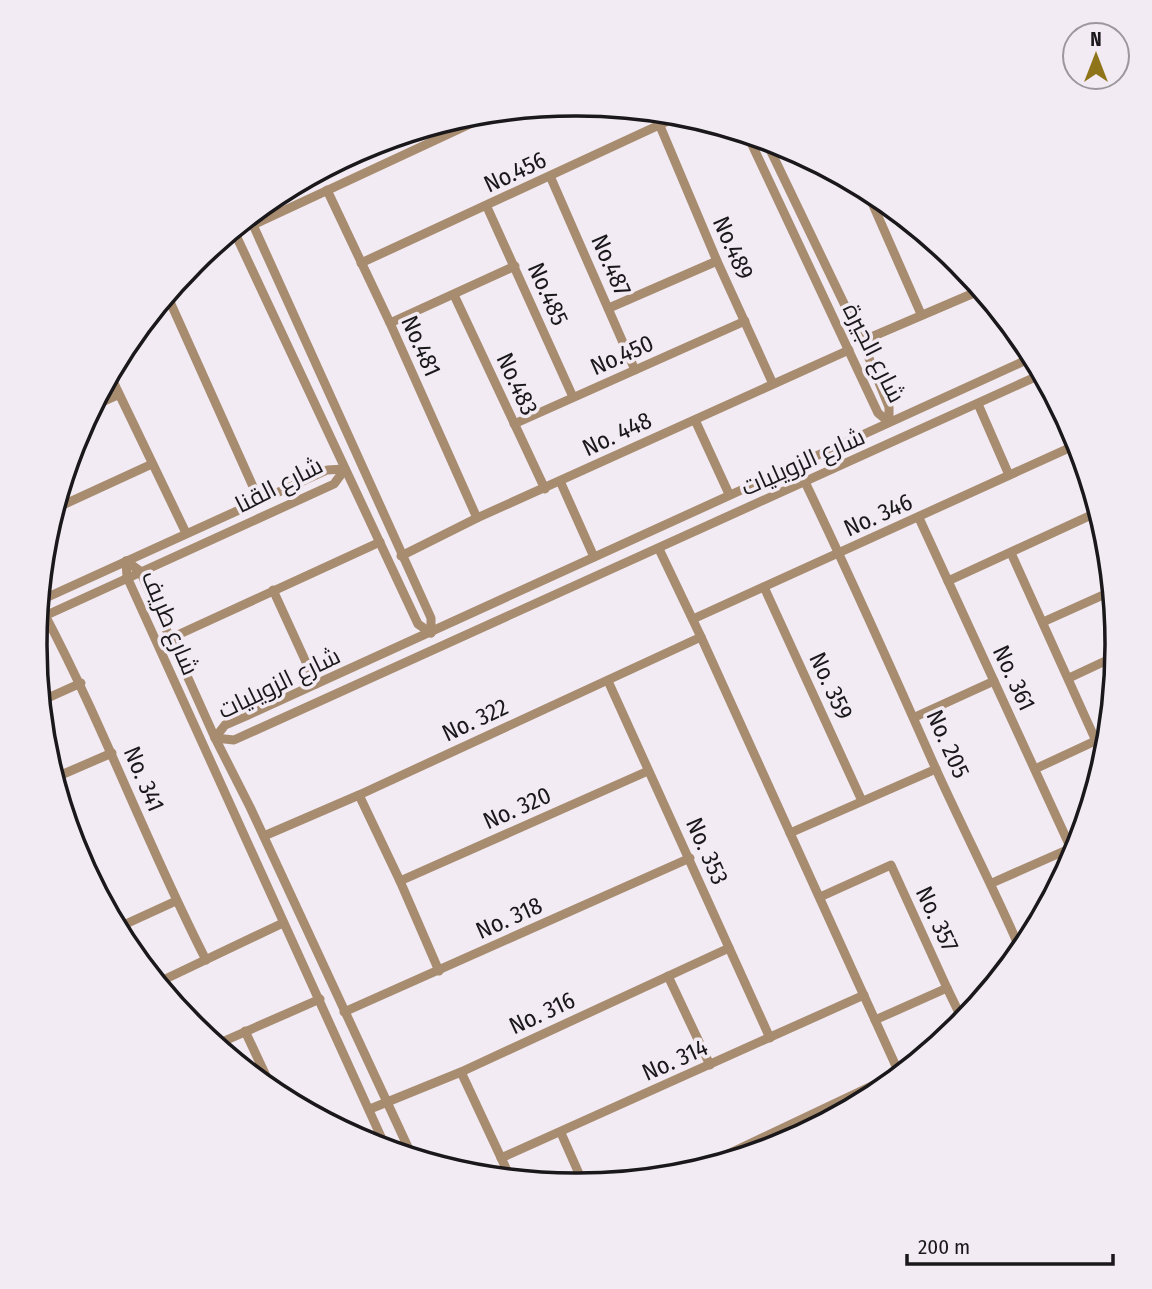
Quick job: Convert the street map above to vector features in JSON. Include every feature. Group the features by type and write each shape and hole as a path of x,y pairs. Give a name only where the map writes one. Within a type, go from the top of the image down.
{"street":[{"name":"No.456","path":"361,263 665,123"},
{"name":"No.489","path":"660,126 773,384"},
{"path":"271,213 458,130"},
{"name":"شارع الجيرة","path":"753,147 878,413 889,422"},
{"name":"شارع الجيرة","path":"772,154 862,341 889,407 889,422"},
{"name":"No.487","path":"551,176 635,370"},
{"name":"No.481","path":"327,190 477,518"},
{"name":"No.485","path":"487,206 573,397"},
{"path":"874,208 921,314"},
{"path":"253,226 431,618 431,633"},
{"path":"239,237 418,624 431,633"},
{"path":"609,309 717,261"},
{"path":"390,323 515,266"},
{"path":"862,341 972,294"},
{"name":"No.483","path":"454,295 545,489"},
{"path":"171,305 259,500"},
{"name":"No.450","path":"514,424 745,321"},
{"name":"No. 448","path":"401,556 477,518 849,350"},
{"name":"شارع الزويليات","path":"215,738 225,725 1023,362"},
{"name":"شارع الزويليات","path":"215,738 234,740 1033,378"},
{"path":"115,387 186,533"},
{"path":"108,400 118,395"},
{"path":"978,404 1009,475"},
{"path":"695,420 729,495"},
{"name":"No. 346","path":"693,620 1067,449"},
{"path":"66,503 152,464"},
{"name":"شارع القنا","path":"50,596 327,470 345,469"},
{"name":"شارع القنا","path":"48,614 334,484 345,469"},
{"path":"560,481 594,557"},
{"name":"No. 205","path":"805,482 1016,938"},
{"path":"948,581 1089,516"},
{"name":"No. 361","path":"919,517 993,681 1068,838"},
{"path":"171,638 380,542"},
{"path":"659,549 896,1065"},
{"path":"1011,553 1096,741 1035,769"},
{"name":"شارع طريف","path":"126,561 140,571 215,738 264,836 407,1145"},
{"name":"شارع طريف","path":"126,561 127,577 370,1109 378,1135"},
{"name":"No. 359","path":"764,587 862,801"},
{"path":"273,590 316,684"},
{"path":"1043,622 1102,596"},
{"name":"No. 341","path":"47,628 81,683 176,901 206,960"},
{"name":"No. 322","path":"264,836 701,637"},
{"path":"1069,678 1105,661"},
{"name":"No. 353","path":"608,681 770,1038"},
{"path":"915,717 993,681"},
{"path":"50,697 81,683"},
{"path":"63,775 112,753"},
{"path":"790,833 936,769"},
{"name":"No. 320","path":"400,881 648,771"},
{"path":"359,795 439,971"},
{"path":"992,883 1062,854"},
{"name":"No. 318","path":"344,1012 690,858"},
{"name":"No. 357","path":"820,898 891,865 947,988 875,1020"},
{"path":"127,923 176,901"},
{"path":"167,978 283,923"},
{"name":"No. 316","path":"370,1109 461,1072 729,948"},
{"path":"668,976 710,1065"},
{"path":"947,988 958,1010"},
{"name":"No. 314","path":"501,1158 864,995"},
{"path":"225,1040 320,999"},
{"path":"245,1031 264,1071"},
{"path":"461,1072 506,1169"},
{"path":"761,1139 843,1100"},
{"path":"561,1133 579,1173"}]}
